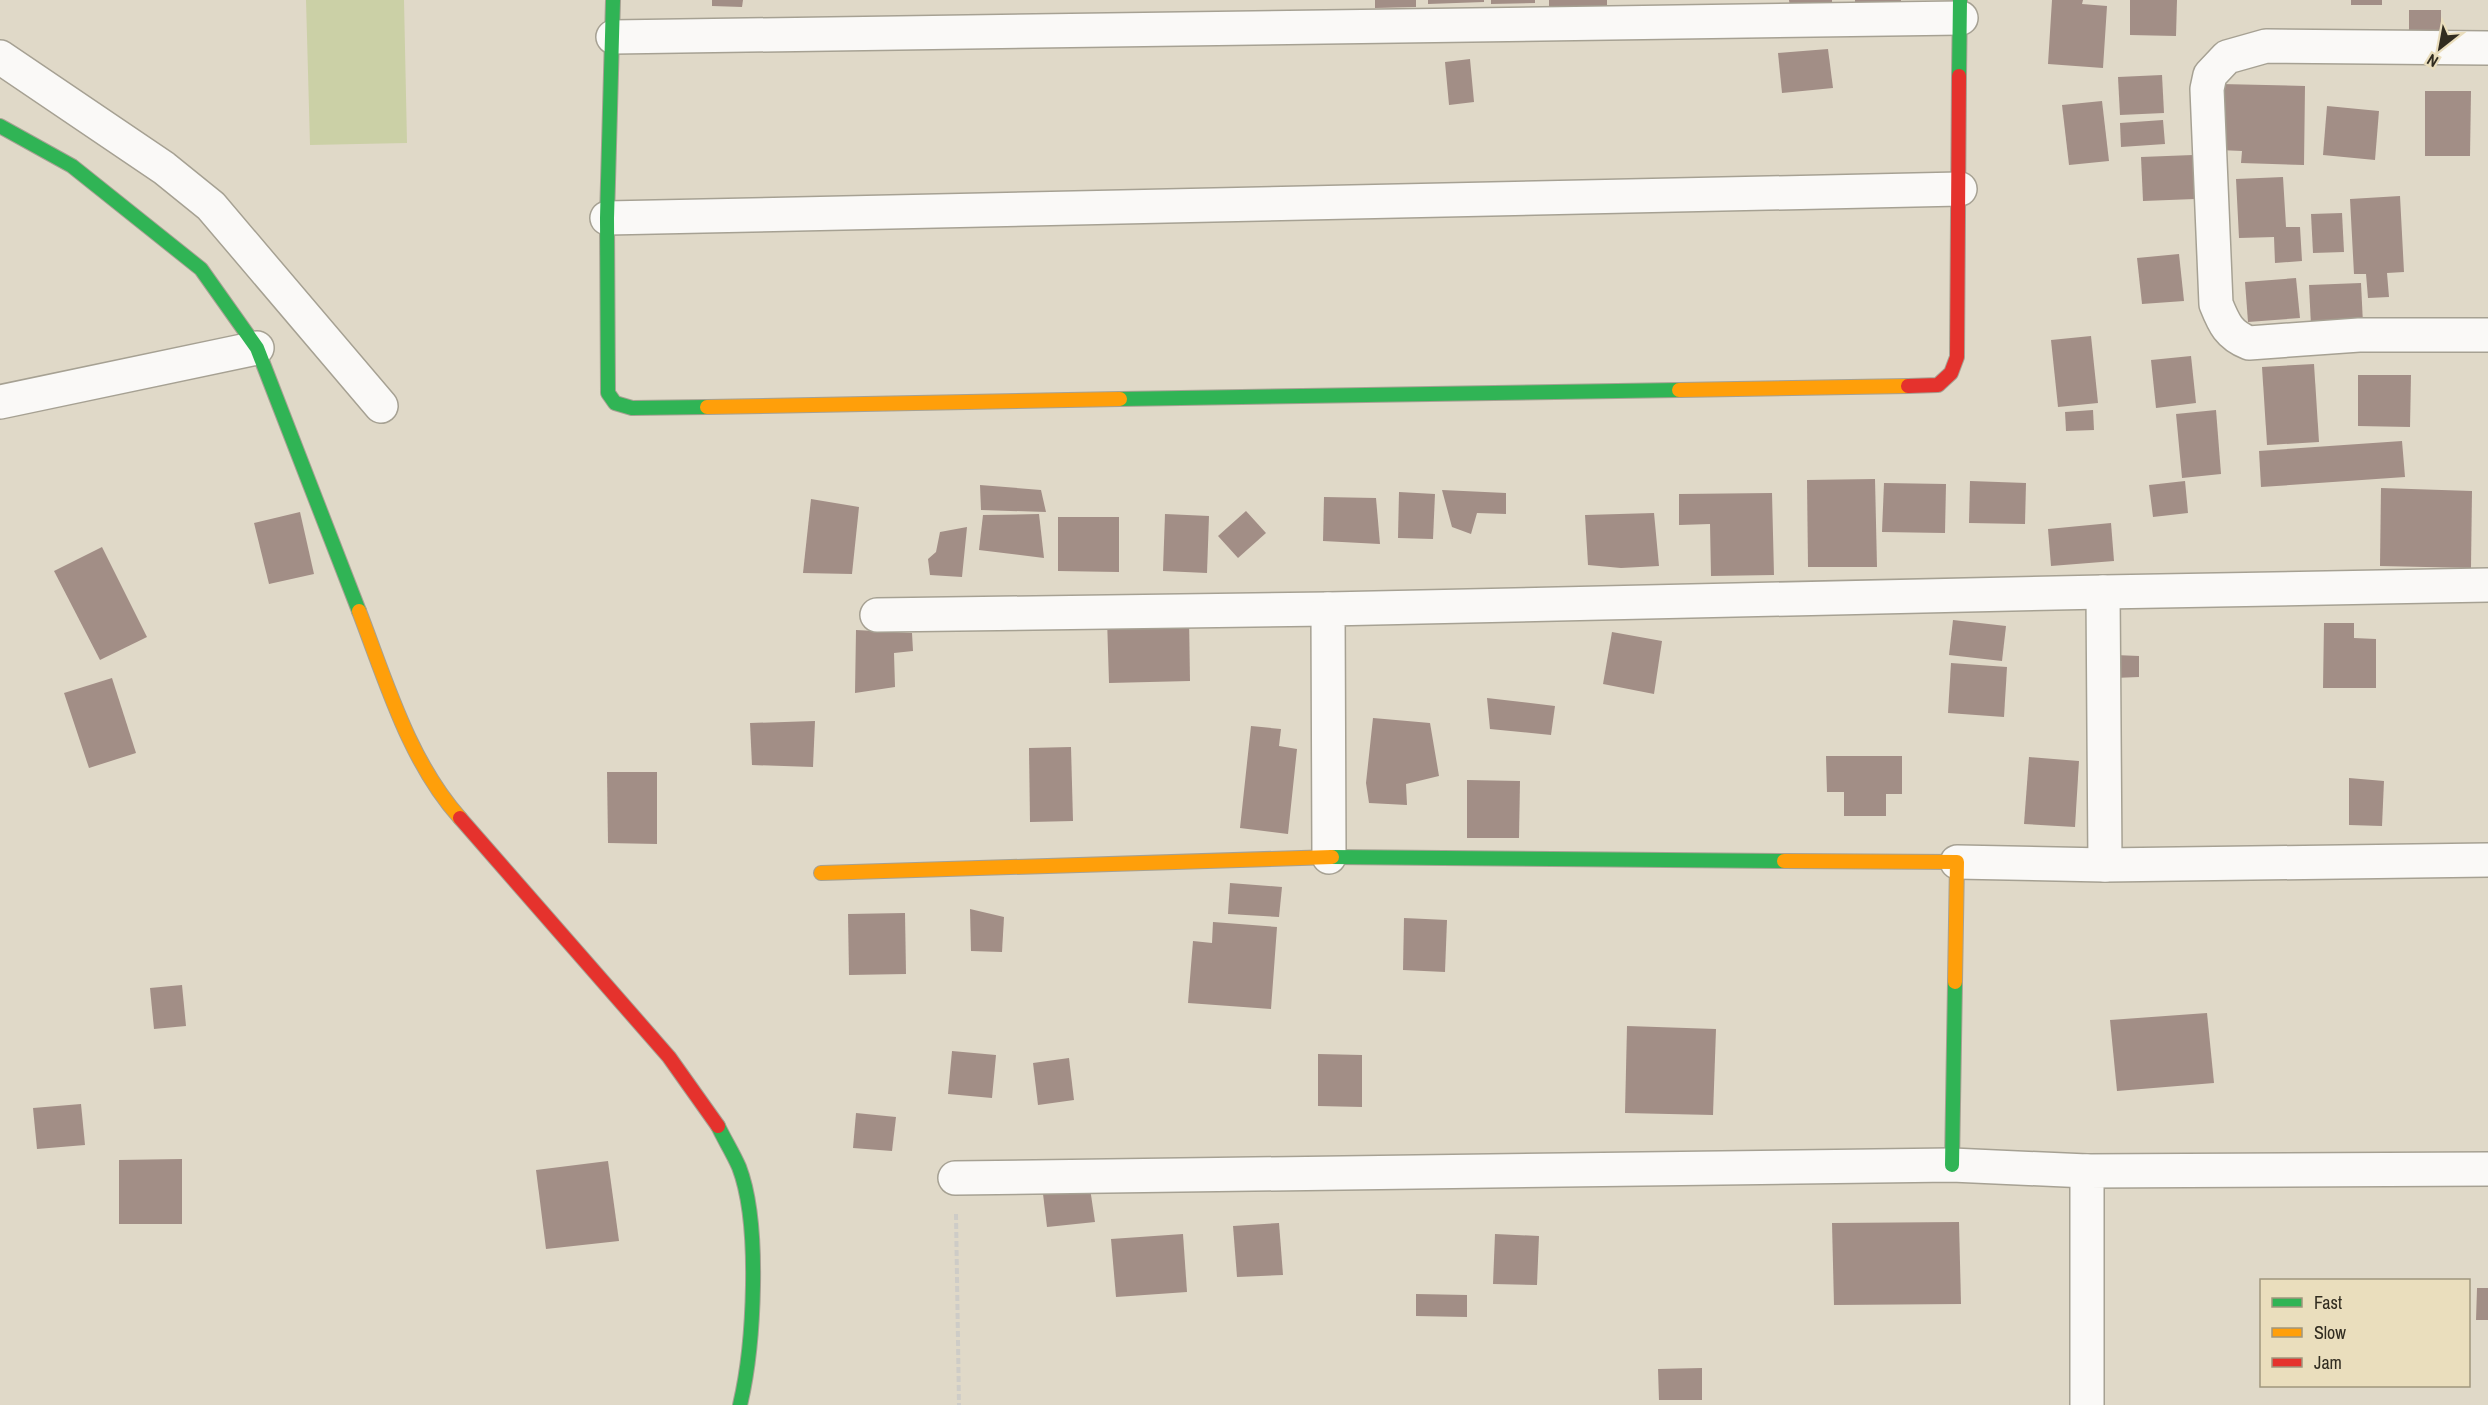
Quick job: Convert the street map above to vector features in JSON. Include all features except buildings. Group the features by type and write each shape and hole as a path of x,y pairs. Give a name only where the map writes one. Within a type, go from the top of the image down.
{"street":[{"path":"613,0 607,218 608,393 615,403 632,408 1938,385 1949,378 1955,369 1960,189 1960,9 613,38"},
{"path":"2488,48 2266,46 2227,57 2210,75 2206,89 2216,304 2225,327 2234,337 2249,343 2359,335 2488,335"},
{"path":"0,57 164,168 211,207 381,406"},
{"path":"0,126 72,166 201,269 257,348 398,712 447,805 669,1057 716,1123 739,1168 752,1227 749,1366 740,1405"},
{"path":"607,218 1960,189"},
{"path":"0,402 257,348"},
{"path":"877,615 1328,609 2488,585"},
{"path":"2103,592 2105,865"},
{"path":"1328,609 1329,857"},
{"path":"821,873 1329,857 2105,865 2488,860"},
{"path":"1952,1165 1957,862"},
{"path":"955,1178 1952,1165 2086,1171 2488,1169"},
{"path":"2086,1171 2087,1405"}],"path":[{"path":"955,1178 959,1405"}],"green space":[{"path":"306,0 404,0 407,143 310,145"}],"traffic: fast":[{"path":"613,0 607,218 608,393 615,403 632,408 707,407"},
{"path":"1959,76 1960,0"},
{"path":"0,126 72,166 201,269 257,348 359,611"},
{"path":"1120,399 1679,390"},
{"path":"1332,857 1784,861"},
{"path":"1952,1165 1955,982"},
{"path":"718,1126 739,1167 746,1191 753,1252 752,1319 740,1405"}],"traffic: slow":[{"path":"1679,390 1908,386"},
{"path":"707,407 1120,399"},
{"path":"359,611 389,692 413,746 442,796 460,818"},
{"path":"821,873 1332,857"},
{"path":"1784,861 1957,862 1955,982"}],"traffic: jam":[{"path":"1908,386 1938,385 1951,373 1957,357 1959,76"},
{"path":"460,818 669,1057 718,1126"}]}
